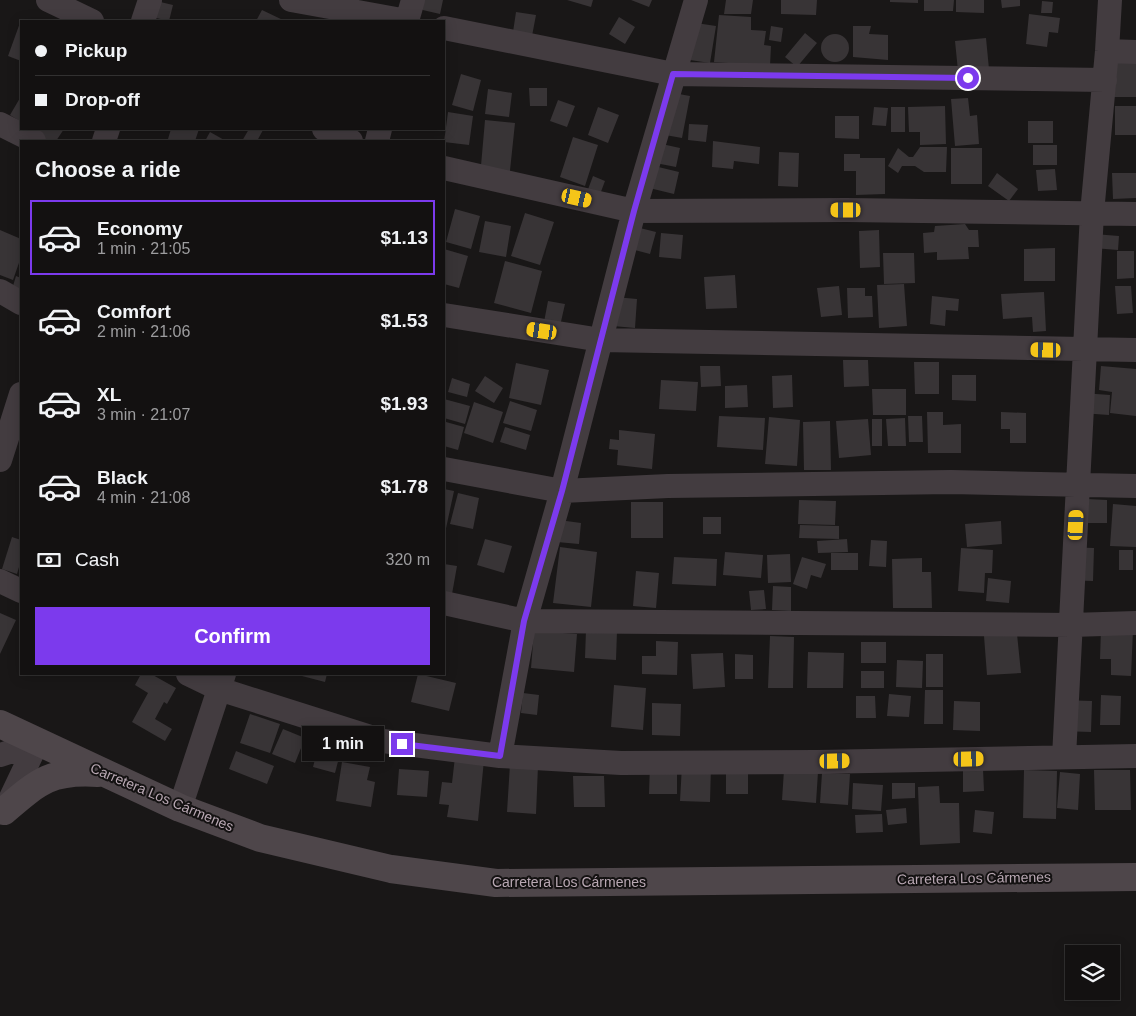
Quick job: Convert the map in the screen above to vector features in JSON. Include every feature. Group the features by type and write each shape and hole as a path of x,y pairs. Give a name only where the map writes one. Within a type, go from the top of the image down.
{"main road":[{"name":"Carretera Los Cármenes","path":"0,724 37,743 180,808 260,838 391,870 496,884 1136,877"},
{"path":"2,814 25,793 50,776 76,772 106,773"}],"street":[{"path":"48,0 90,20"},
{"path":"143,20 150,0"},
{"path":"291,0 401,20"},
{"path":"407,20 413,0"},
{"path":"500,756 524,621 562,491 634,211 696,0"},
{"path":"1064,757 1092,213 1105,80 1110,0"},
{"path":"445,28 673,74 1105,80"},
{"path":"1107,51 1136,52"},
{"path":"0,124 32,140"},
{"path":"326,130 349,140"},
{"path":"445,168 634,211 846,210 1136,214"},
{"path":"0,291 20,302"},
{"path":"445,316 601,340 1136,350"},
{"path":"7,445 20,398"},
{"path":"445,469 562,491 668,486 951,482 1136,486"},
{"path":"0,581 20,591"},
{"path":"445,603 524,621 1071,625 1136,623"},
{"path":"192,675 222,682 383,741 500,756 621,763 816,762 1136,756"},
{"path":"180,808 222,682"},
{"path":"0,755 37,743"},
{"path":"2,814 37,743"}],"building":[{"path":"152,0 173,5 169,20 139,14"},
{"path":"403,0 443,0 440,14 401,5"},
{"path":"567,0 593,0 591,7"},
{"path":"631,0 652,0 649,7"},
{"path":"726,0 753,0 751,14 724,14"},
{"path":"781,0 817,0 816,15 781,14"},
{"path":"890,0 918,0 918,3 890,2"},
{"path":"924,0 954,0 953,11 924,11"},
{"path":"956,0 984,0 984,13 956,12"},
{"path":"1001,0 1020,0 1020,6 1002,8"},
{"path":"1042,1 1053,2 1052,13 1041,13"},
{"path":"262,10 283,20 257,20"},
{"path":"516,12 536,15 532,36 513,32"},
{"path":"1029,14 1060,18 1058,33 1049,32 1047,47 1026,44"},
{"path":"719,15 751,17 751,30 766,31 764,45 771,46 770,66 714,62"},
{"path":"619,17 635,27 625,44 609,34"},
{"path":"20,23 20,61 8,56"},
{"path":"696,23 716,26 710,63 690,60"},
{"path":"771,26 783,28 781,42 769,40"},
{"path":"853,26 871,26 869,34 888,35 888,60 853,57"},
{"path":"805,33 817,43 797,67 785,57"},
{"path":"835,34 845,38 849,48 845,58 835,62 825,58 821,48 825,38"},
{"path":"986,38 989,69 958,71 955,41"},
{"path":"1108,61 1136,61 1136,97 1108,97"},
{"path":"461,74 481,80 473,111 452,105"},
{"path":"529,88 547,88 547,106 530,106"},
{"path":"488,89 512,93 509,117 485,114"},
{"path":"662,91 690,96 682,138 654,133"},
{"path":"20,98 20,121 10,115"},
{"path":"968,98 970,116 977,115 979,144 955,146 951,99"},
{"path":"558,100 575,106 567,127 550,121"},
{"path":"945,106 946,144 920,145 920,132 909,132 908,107"},
{"path":"1115,106 1136,106 1136,135 1115,135"},
{"path":"598,107 619,115 608,143 588,135"},
{"path":"874,107 888,108 886,126 872,125"},
{"path":"891,107 905,107 905,132 891,132"},
{"path":"448,112 473,116 469,145 445,142"},
{"path":"835,116 859,116 859,139 835,138"},
{"path":"485,120 515,123 509,180 480,177"},
{"path":"1028,121 1053,121 1053,143 1028,143"},
{"path":"689,124 708,125 706,142 688,140"},
{"path":"41,130 63,130 57,140 35,140"},
{"path":"171,130 199,130 195,140 168,139"},
{"path":"248,130 263,130 258,140 243,140"},
{"path":"210,132 224,140 206,140"},
{"path":"573,137 598,145 585,186 560,177"},
{"path":"648,141 680,148 676,167 645,161"},
{"path":"713,141 760,147 759,164 734,161 733,169 712,167"},
{"path":"1033,145 1057,145 1057,165 1033,165"},
{"path":"920,147 947,147 946,172 924,172 915,166 902,166 898,173 888,166 898,148 909,157 913,157"},
{"path":"951,148 982,148 982,184 951,184"},
{"path":"779,152 799,153 798,187 778,186"},
{"path":"844,154 860,154 860,158 885,158 885,194 856,195 856,171 844,171"},
{"path":"646,164 679,172 674,194 641,186"},
{"path":"1055,169 1057,190 1038,191 1036,170"},
{"path":"997,173 1018,189 1009,201 988,186"},
{"path":"1112,173 1136,173 1136,198 1113,199"},
{"path":"593,176 605,181 599,197 587,192"},
{"path":"455,209 480,216 471,249 446,242"},
{"path":"525,213 554,222 540,265 511,256"},
{"path":"485,221 511,226 506,257 479,252"},
{"path":"965,224 969,230 978,230 979,247 968,247 969,259 937,260 937,252 924,253 923,233 934,232 935,226"},
{"path":"636,227 656,232 650,254 631,249"},
{"path":"0,230 20,239 20,260 13,280 0,275"},
{"path":"879,230 880,267 860,268 859,231"},
{"path":"661,233 683,235 681,259 659,257"},
{"path":"1094,234 1119,236 1118,250 1093,248"},
{"path":"1055,248 1055,281 1024,281 1024,249"},
{"path":"445,249 468,256 459,288 445,284"},
{"path":"1117,251 1134,251 1134,278 1117,279"},
{"path":"883,253 914,253 915,283 884,284"},
{"path":"505,261 542,271 531,313 494,303"},
{"path":"735,275 737,308 706,309 704,277"},
{"path":"16,276 20,278 20,294 13,286"},
{"path":"904,284 907,326 879,328 877,285"},
{"path":"839,286 842,315 821,317 817,288"},
{"path":"1115,286 1131,286 1133,313 1117,314"},
{"path":"847,288 865,288 865,296 872,296 873,317 848,318"},
{"path":"1044,292 1046,331 1033,332 1032,317 1003,319 1001,294"},
{"path":"604,296 637,299 635,328 602,325"},
{"path":"932,296 959,299 958,311 946,310 945,326 930,324"},
{"path":"548,301 565,304 560,326 544,322"},
{"path":"843,360 868,360 869,386 844,387"},
{"path":"914,362 939,362 939,394 915,394"},
{"path":"516,363 549,370 541,405 509,398"},
{"path":"700,366 720,366 721,386 701,387"},
{"path":"1101,366 1136,369 1136,416 1110,413 1112,392 1099,390"},
{"path":"792,375 793,407 773,408 772,376"},
{"path":"952,375 976,375 976,401 952,400"},
{"path":"485,376 503,388 494,403 475,391"},
{"path":"452,378 470,384 467,397 448,392"},
{"path":"661,380 698,382 696,411 659,409"},
{"path":"747,385 748,407 725,408 725,386"},
{"path":"872,389 906,389 906,415 873,415"},
{"path":"1082,393 1110,395 1109,415 1081,413"},
{"path":"445,399 470,406 465,424 445,418"},
{"path":"510,401 537,410 531,431 503,423"},
{"path":"474,402 503,412 493,443 464,433"},
{"path":"927,412 943,412 943,425 961,424 961,453 928,453"},
{"path":"1001,412 1026,413 1026,443 1010,443 1010,429 1001,429"},
{"path":"719,416 765,418 763,450 717,447"},
{"path":"908,416 922,416 923,442 909,442"},
{"path":"769,417 800,420 797,466 765,464"},
{"path":"905,418 906,446 888,446 886,419"},
{"path":"868,419 871,455 839,458 836,421"},
{"path":"872,419 882,419 882,446 872,446"},
{"path":"830,421 831,470 804,470 803,422"},
{"path":"446,422 464,427 458,450 445,446"},
{"path":"505,427 530,435 526,450 500,442"},
{"path":"619,430 655,434 652,469 617,465 618,450 609,449 610,439 619,440"},
{"path":"445,489 454,491 445,533"},
{"path":"458,493 479,498 473,529 450,524"},
{"path":"1087,499 1107,500 1107,523 1086,523"},
{"path":"799,500 836,501 835,525 798,524"},
{"path":"631,502 663,502 663,538 631,538"},
{"path":"1113,504 1136,506 1136,547 1110,546"},
{"path":"703,517 721,517 721,534 703,534"},
{"path":"559,520 581,523 579,544 557,542"},
{"path":"1001,521 1002,544 967,547 965,524"},
{"path":"800,525 839,526 839,539 799,538"},
{"path":"12,537 20,540 20,564 17,574 2,569"},
{"path":"485,539 512,546 504,573 477,565"},
{"path":"847,539 848,552 818,553 817,541"},
{"path":"871,540 887,541 886,567 869,566"},
{"path":"560,547 597,552 591,607 553,603"},
{"path":"1065,547 1094,548 1093,581 1063,580"},
{"path":"961,548 993,550 992,573 985,573 984,593 958,591"},
{"path":"1119,550 1133,550 1133,570 1119,570"},
{"path":"725,552 763,555 761,578 723,575"},
{"path":"831,553 858,553 858,570 831,570"},
{"path":"790,554 791,582 768,583 767,555"},
{"path":"674,557 717,559 716,586 672,584"},
{"path":"802,557 826,564 821,578 811,575 807,589 793,584"},
{"path":"922,558 922,572 931,572 932,608 893,608 892,559"},
{"path":"445,564 457,566 452,594 445,592"},
{"path":"636,571 659,573 656,608 633,606"},
{"path":"988,578 1011,581 1009,603 986,601"},
{"path":"773,586 791,587 791,611 772,610"},
{"path":"764,590 766,609 751,610 749,591"},
{"path":"0,613 16,620 0,654"},
{"path":"1101,629 1133,630 1131,676 1111,675 1111,659 1100,659"},
{"path":"586,630 617,631 616,660 585,658"},
{"path":"534,631 577,634 574,672 531,668"},
{"path":"1017,634 1021,673 987,675 984,636"},
{"path":"770,636 794,637 793,688 768,688"},
{"path":"656,641 678,642 677,675 642,674 642,656 656,656"},
{"path":"861,642 886,642 886,663 861,663"},
{"path":"808,652 844,653 843,688 807,688"},
{"path":"723,653 725,687 693,689 691,654"},
{"path":"735,654 753,655 753,679 735,679"},
{"path":"926,654 943,654 943,687 926,687"},
{"path":"897,660 923,661 922,688 896,687"},
{"path":"861,671 884,671 884,688 861,688"},
{"path":"140,675 153,675 176,688 167,704 164,702 155,719 172,729 165,741 132,722 148,693 135,685"},
{"path":"302,675 327,675 325,682"},
{"path":"418,675 456,683 449,711 411,702"},
{"path":"614,685 646,688 643,730 611,727"},
{"path":"925,690 943,690 943,724 924,724"},
{"path":"523,693 539,695 537,715 521,713"},
{"path":"889,694 911,696 909,717 887,716"},
{"path":"1101,695 1121,696 1120,725 1100,725"},
{"path":"856,696 875,696 876,718 856,718"},
{"path":"1060,700 1092,701 1091,732 1060,731"},
{"path":"954,701 980,702 980,731 953,730"},
{"path":"652,703 681,704 680,736 652,735"},
{"path":"250,714 280,724 270,753 240,743"},
{"path":"283,729 305,738 295,763 272,754"},
{"path":"319,744 341,750 335,773 313,767"},
{"path":"236,751 274,766 267,784 229,769"},
{"path":"455,757 484,760 478,821 447,817 449,805 439,804 442,782 452,783"},
{"path":"342,762 370,767 367,780 375,782 371,807 336,801"},
{"path":"510,764 538,766 536,814 507,812"},
{"path":"650,764 677,765 677,794 649,794"},
{"path":"682,765 711,766 710,802 680,801"},
{"path":"399,769 429,771 427,797 397,795"},
{"path":"726,769 748,769 748,794 726,794"},
{"path":"963,769 983,769 984,791 963,792"},
{"path":"784,770 818,772 816,803 782,800"},
{"path":"1024,770 1057,771 1056,819 1023,818"},
{"path":"1094,770 1130,770 1131,810 1095,810"},
{"path":"1060,772 1080,774 1078,810 1057,808"},
{"path":"822,773 850,774 848,805 820,803"},
{"path":"573,776 604,776 605,807 574,807"},
{"path":"853,783 883,785 881,811 852,809"},
{"path":"892,783 915,783 915,798 892,799"},
{"path":"939,786 940,803 959,803 960,843 920,845 918,787"},
{"path":"906,808 907,823 888,825 886,810"},
{"path":"975,810 994,812 992,834 973,832"},
{"path":"882,814 883,832 856,833 855,815"}],"route":[{"path":"402,744 500,756 524,621 562,491 634,211 673,74 968,78"}]}
